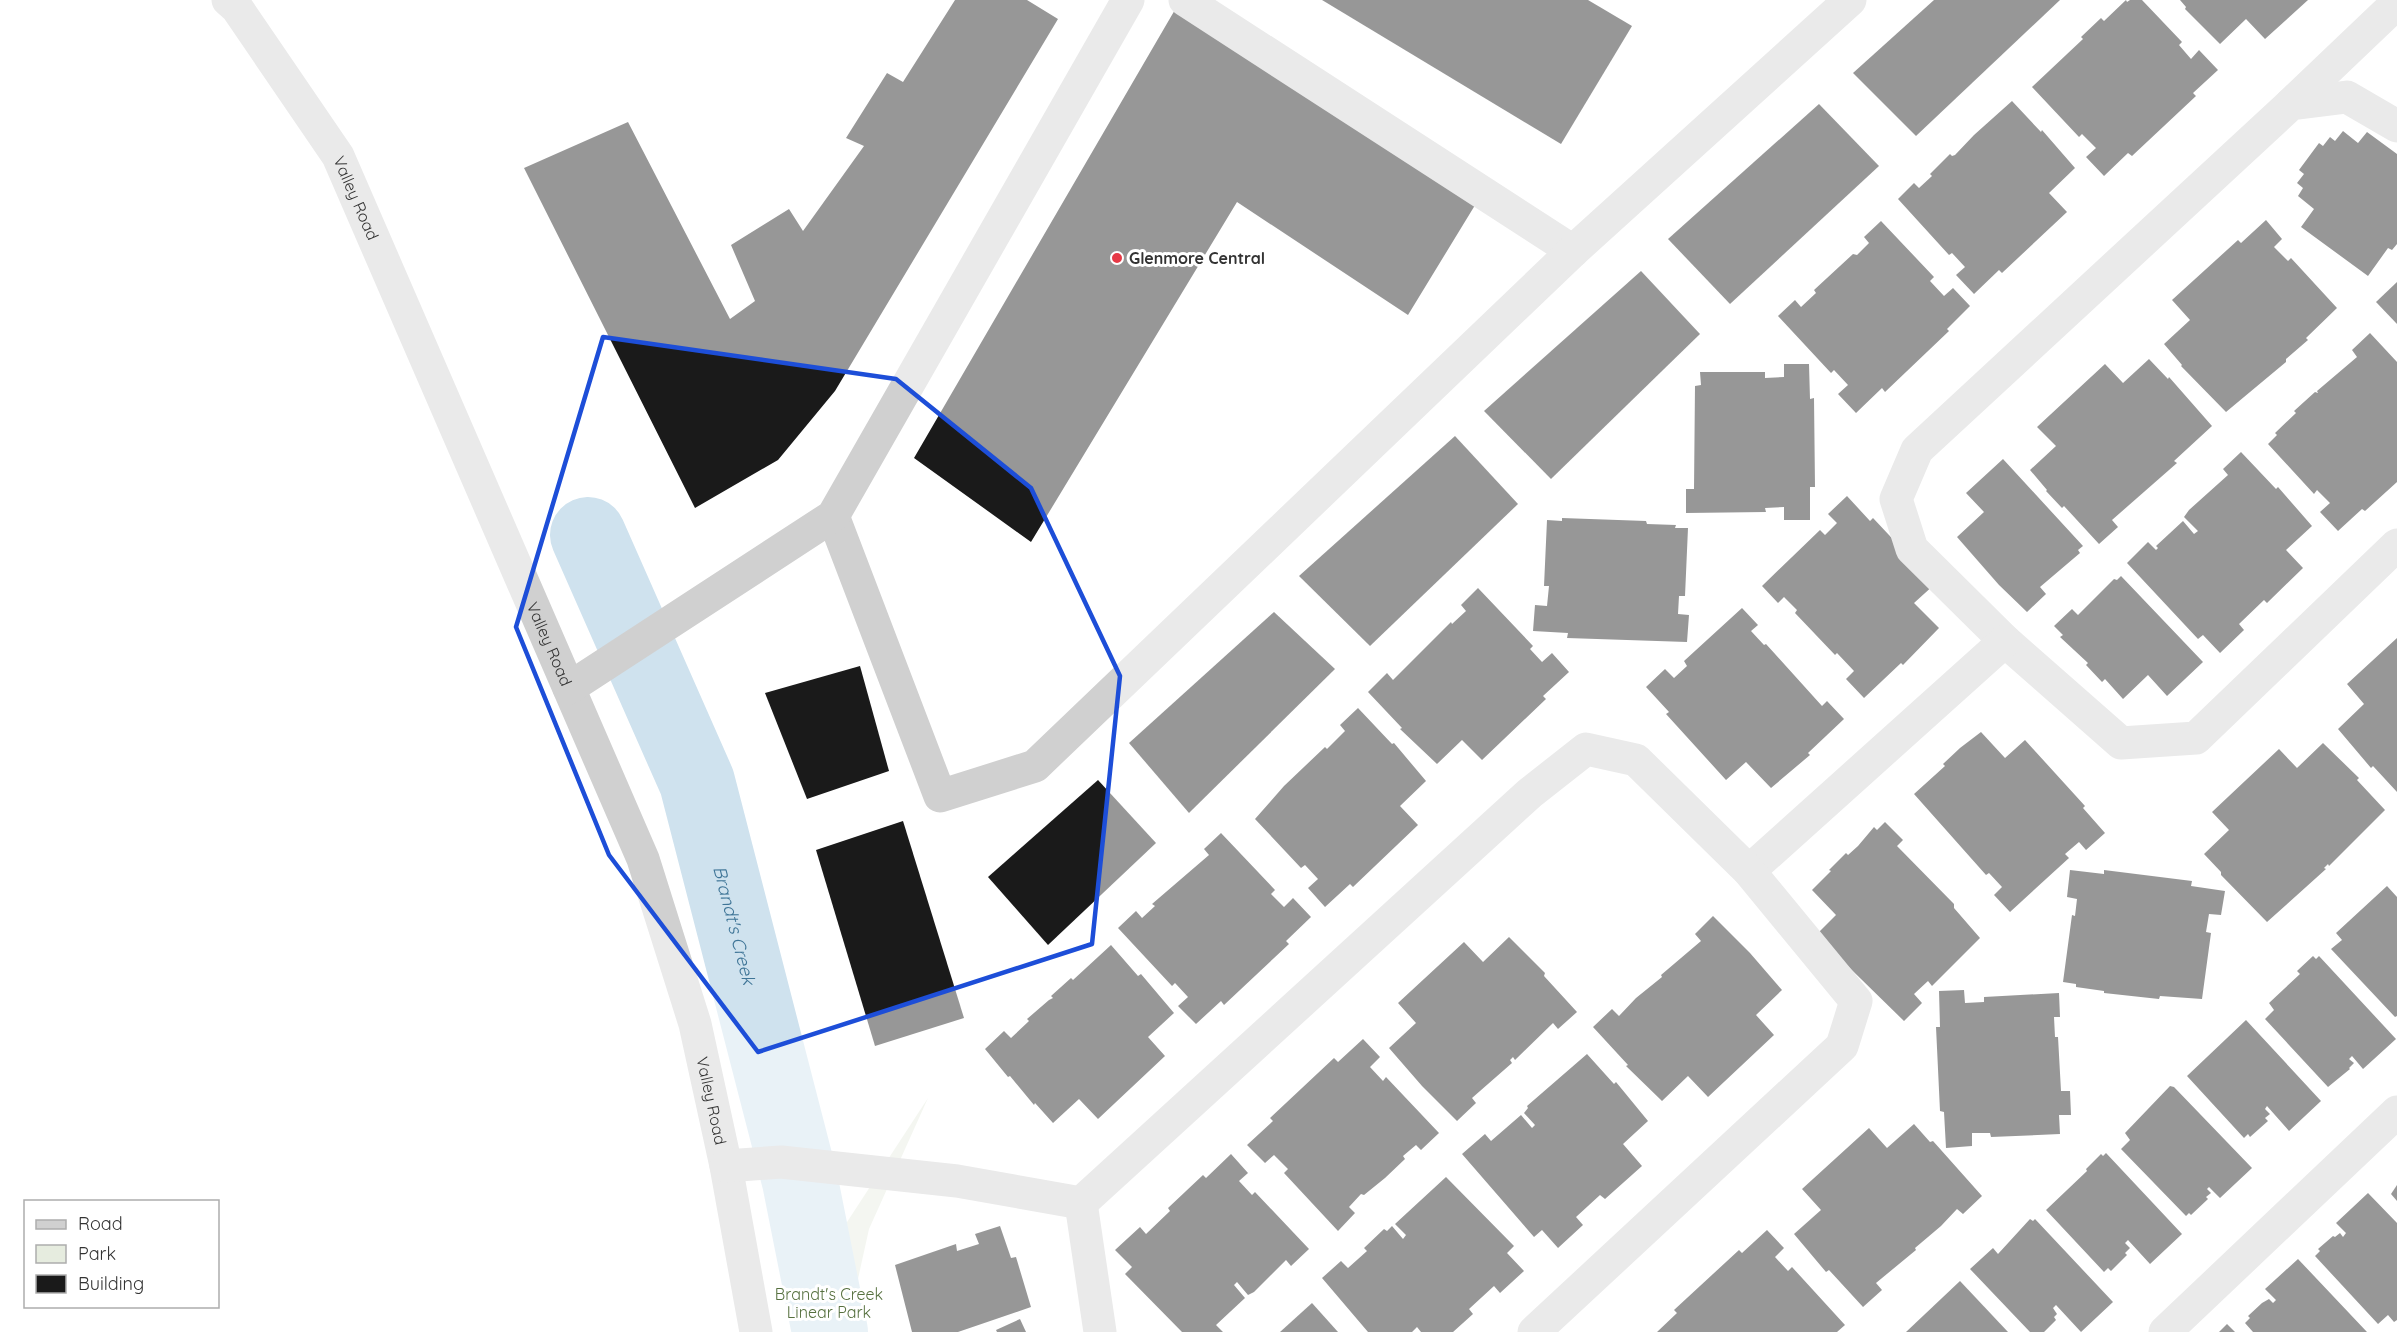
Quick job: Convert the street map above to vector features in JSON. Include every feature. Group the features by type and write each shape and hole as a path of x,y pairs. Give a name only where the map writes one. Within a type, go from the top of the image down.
{"street":[{"name":"Valley Road","path":"228,0 237,8 338,156 643,859 695,1024 726,1166 756,1332"},
{"path":"569,688 833,516 1128,0"},
{"path":"1185,0 1573,251"},
{"path":"833,516 940,796 1035,766 1573,251 1850,0"},
{"path":"2397,3 1917,450 1896,499 1912,549 2005,641 2121,743 2196,738 2397,545"},
{"path":"2291,104 2347,96 2397,126"},
{"path":"1749,871 2005,641"},
{"path":"1081,1203 1530,793 1586,749 1636,760 1749,871 1857,1001 1842,1046 1534,1332"},
{"path":"2164,1332 2397,1112"},
{"path":"726,1166 793,1163 957,1181 1081,1203"},
{"path":"1081,1203 1100,1332"}],"highlighted area":[{"path":"603,337 896,379 1031,488 1120,676 1092,944 758,1052 609,855 516,627"}],"green space":[{"name":"Brandt's Creek Linear Park","path":"928,1098 869,1229 856,1288 862,1332 795,1332 789,1311"}],"building":[{"path":"955,0 1027,0 1058,19 835,391 778,460 695,508 524,168 628,122 730,319 755,301 731,245 789,209 803,231 864,146 846,138 887,73 903,82"},
{"path":"1322,0 1588,0 1632,26 1561,144"},
{"path":"1934,0 2060,0 1916,136 1853,73"},
{"path":"2126,0 2127,2 2142,0 2182,42 2179,45 2191,59 2199,50 2218,70 2193,93 2196,96 2132,156 2128,153 2104,176 2086,157 2096,148 2082,134 2079,137 2032,87 2083,39 2081,37 2101,18 2104,21"},
{"path":"2180,0 2308,0 2265,39 2246,19 2220,44 2185,9 2186,7"},
{"name":"Glenmore Central","path":"1176,8 1480,197 1408,315 1237,202 1031,542 914,458"},
{"path":"2012,101 2041,132 2042,130 2075,168 2049,193 2067,212 2002,273 1999,270 1974,294 1956,275 1965,267 1952,253 1949,255 1898,199 1914,183 1919,188 1950,154 1955,155"},
{"path":"1819,104 1879,166 1730,304 1668,239"},
{"path":"2343,131 2358,143 2367,132 2397,154 2397,244 2392,250 2388,248 2368,276 2301,227 2314,209 2298,196 2303,188 2297,183 2304,174 2299,170 2319,143 2323,146 2330,137 2335,141"},
{"path":"2266,220 2282,239 2274,247 2288,261 2291,258 2337,308 2306,338 2308,340 2286,359 2286,362 2226,412 2181,366 2164,344 2190,320 2172,300 2238,240 2241,243"},
{"path":"1881,221 1934,277 1930,281 1944,296 1953,288 1970,306 1947,329 1949,331 1885,392 1882,388 1856,413 1838,394 1848,385 1834,370 1831,373 1778,316 1795,300 1801,307 1816,293 1814,290 1853,254 1857,255 1869,243 1864,237"},
{"path":"1641,271 1700,334 1551,479 1484,411"},
{"path":"2397,282 2397,324 2376,302"},
{"path":"2370,333 2397,362 2397,482 2365,511 2362,509 2338,531 2320,512 2330,503 2317,490 2314,494 2268,444 2277,435 2275,433 2296,413 2294,411 2315,392 2318,393 2317,391 2357,357 2352,350"},
{"path":"2149,359 2168,379 2169,377 2212,426 2174,461 2177,463 2112,520 2118,527 2099,544 2064,506 2062,508 2046,491 2030,470 2056,446 2037,427 2105,364 2123,383"},
{"path":"1784,364 1809,364 1810,399 1814,398 1815,487 1810,487 1810,520 1784,520 1784,507 1765,508 1766,512 1686,513 1686,489 1694,489 1695,386 1701,385 1700,372 1765,372 1765,378 1784,377"},
{"path":"1455,436 1518,504 1370,646 1299,576"},
{"path":"2241,452 2276,489 2278,487 2312,526 2286,550 2303,568 2267,603 2264,600 2239,624 2244,630 2220,653 2203,635 2198,639 2127,563 2148,542 2156,550 2158,548 2156,546 2183,521 2194,534 2198,531 2184,517 2228,475 2223,469"},
{"path":"2003,459 2083,546 2078,550 2080,553 2040,587 2046,594 2027,612 1999,585 1957,537 1984,512 1966,493"},
{"path":"1847,496 1870,521 1873,518 1935,584 1914,603 1939,628 1903,665 1901,663 1864,698 1846,679 1854,671 1837,653 1835,655 1795,613 1797,610 1784,597 1778,603 1762,586 1820,530 1825,535 1837,523 1828,514"},
{"path":"1562,518 1646,521 1647,524 1676,525 1675,528 1688,528 1685,596 1679,596 1678,614 1689,615 1687,642 1567,638 1568,633 1533,631 1535,605 1547,606 1549,586 1544,586 1547,520 1562,521"},
{"path":"2121,576 2203,662 2167,696 2148,675 2123,699 2105,679 2102,682 2086,665 2088,663 2060,637 2063,635 2054,626 2072,609 2078,615 2114,579 2117,580"},
{"path":"1478,588 1533,646 1530,649 1542,662 1552,653 1569,672 1543,696 1546,699 1482,760 1462,740 1437,764 1400,729 1402,728 1368,692 1387,673 1393,680 1451,622 1452,624 1466,611 1461,605"},
{"path":"1742,608 1758,625 1751,631 1764,645 1766,644 1822,706 1827,701 1844,719 1808,753 1810,755 1771,788 1746,762 1726,780 1666,714 1669,712 1646,687 1665,669 1674,678 1687,666 1684,661"},
{"path":"1274,612 1335,669 1189,813 1129,743"},
{"path":"2397,638 2397,792 2373,766 2371,768 2338,729 2364,704 2347,684"},
{"path":"860,666 889,771 807,799 765,693"},
{"path":"1358,708 1392,744 1394,743 1426,781 1400,806 1418,825 1353,887 1350,884 1325,907 1308,888 1318,879 1305,865 1301,868 1255,819 1284,786 1345,731 1340,725"},
{"path":"1981,732 2005,758 2025,740 2085,806 2083,808 2105,833 2086,850 2079,842 2065,854 2069,858 2010,912 1994,895 2002,887 1989,873 1986,875 1914,794 1945,766 1943,764 1960,748"},
{"path":"2323,743 2359,778 2357,780 2385,810 2329,866 2328,864 2324,868 2326,869 2267,922 2221,875 2221,872 2204,854 2229,830 2212,812 2279,749 2297,768"},
{"path":"1098,780 1156,843 1048,945 988,877"},
{"path":"903,821 964,1018 875,1046 816,850"},
{"path":"1885,822 1903,840 1897,846 1954,904 1954,908 1980,938 1932,986 1928,981 1914,994 1922,1003 1904,1021 1816,935 1836,915 1812,890 1846,853 1848,855 1858,846 1874,827 1877,830"},
{"path":"1221,833 1275,890 1271,894 1284,907 1293,898 1311,917 1286,941 1289,944 1224,1005 1221,1001 1196,1024 1178,1006 1188,997 1175,983 1172,986 1118,928 1136,911 1142,918 1155,906 1152,904 1209,855 1204,849"},
{"path":"2070,870 2104,874 2104,870 2192,881 2191,886 2225,891 2221,915 2209,914 2206,932 2211,933 2202,999 2160,996 2159,999 2104,993 2104,991 2076,987 2076,984 2063,982 2072,915 2075,916 2077,899 2067,897"},
{"path":"2387,886 2397,897 2397,1016 2395,1017 2331,949 2342,940 2336,933"},
{"path":"1713,916 1750,953 1782,990 1756,1015 1774,1035 1708,1097 1688,1076 1662,1101 1626,1066 1628,1065 1593,1027 1612,1009 1619,1016 1636,998 1662,977 1661,975 1701,941 1695,934"},
{"path":"1509,937 1545,973 1544,976 1577,1012 1558,1029 1553,1023 1515,1060 1513,1057 1510,1060 1512,1063 1472,1098 1476,1103 1457,1121 1389,1048 1416,1023 1398,1003 1464,942 1483,962"},
{"path":"1111,945 1138,976 1141,974 1174,1013 1148,1037 1165,1056 1098,1119 1079,1099 1053,1123 1035,1103 1034,1105 1010,1076 1008,1077 985,1049 1004,1031 1011,1038 1029,1021 1027,1019 1053,998 1051,996 1071,978 1073,980"},
{"path":"2313,956 2316,959 2319,956 2396,1039 2363,1069 2352,1056 2349,1059 2354,1063 2350,1069 2328,1087 2265,1019 2274,1010 2269,1003 2300,974 2297,971"},
{"path":"1964,990 1965,1003 1984,1002 1984,997 2059,993 2060,1017 2054,1017 2055,1037 2058,1037 2061,1091 2070,1091 2071,1115 2059,1115 2060,1134 1991,1137 1990,1133 1972,1133 1972,1146 1946,1148 1944,1112 1940,1111 1936,1027 1940,1027 1939,991"},
{"path":"2246,1020 2321,1101 2289,1131 2267,1106 2265,1109 2270,1114 2265,1118 2268,1121 2250,1137 2248,1134 2244,1138 2187,1076"},
{"path":"1363,1039 1380,1057 1370,1067 1383,1081 1386,1077 1439,1133 1421,1150 1416,1145 1403,1156 1405,1159 1385,1178 1364,1195 1361,1194 1349,1207 1355,1213 1338,1231 1284,1173 1288,1169 1274,1155 1265,1163 1247,1145 1273,1121 1270,1118 1334,1058 1338,1062"},
{"path":"1587,1054 1614,1084 1616,1082 1648,1121 1623,1144 1642,1166 1605,1199 1600,1195 1576,1217 1583,1225 1558,1248 1542,1230 1534,1237 1462,1154 1485,1134 1491,1141 1521,1115 1532,1128 1535,1125 1524,1113 1527,1106"},
{"path":"2170,1086 2174,1087 2252,1168 2220,1198 2209,1187 2207,1189 2211,1193 2206,1197 2208,1199 2191,1215 2189,1213 2186,1216 2121,1149 2130,1140 2125,1133"},
{"path":"1914,1124 1930,1142 1933,1141 1982,1196 1963,1214 1957,1209 1915,1248 1916,1250 1876,1283 1882,1290 1863,1307 1829,1270 1826,1272 1794,1234 1821,1210 1802,1189 1869,1128 1887,1148"},
{"path":"2106,1153 2182,1234 2150,1264 2128,1240 2125,1243 2130,1248 2125,1253 2127,1255 2111,1271 2108,1268 2104,1272 2046,1210 2087,1171 2086,1169 2101,1154 2103,1156"},
{"path":"1231,1154 1248,1173 1239,1181 1252,1195 1255,1192 1309,1249 1291,1266 1286,1260 1254,1292 1248,1295 1237,1282 1234,1285 1245,1298 1216,1325 1223,1332 1182,1332 1125,1274 1132,1267 1115,1250 1140,1227 1146,1234 1170,1211 1168,1208 1203,1175 1206,1178"},
{"path":"1446,1177 1514,1246 1507,1253 1524,1271 1500,1293 1494,1286 1469,1309 1473,1314 1453,1332 1421,1332 1417,1327 1412,1332 1368,1332 1322,1278 1341,1261 1348,1268 1367,1251 1364,1248 1384,1229 1387,1231 1392,1226 1403,1239 1406,1235 1395,1224"},
{"path":"2397,1185 2397,1201 2391,1194"},
{"path":"2368,1193 2397,1223 2397,1320 2394,1322 2388,1315 2378,1324 2315,1256 2320,1251 2318,1249 2333,1236 2340,1233 2343,1237 2346,1233 2336,1223"},
{"path":"2030,1219 2033,1221 2035,1219 2113,1302 2081,1332 2056,1305 2053,1308 2057,1314 2054,1317 2056,1320 2044,1332 2030,1332 1970,1269 1993,1248 1998,1254"},
{"path":"1000,1226 1011,1258 1016,1257 1031,1307 958,1332 912,1332 895,1265 956,1244 957,1251 979,1244 975,1234"},
{"path":"1767,1230 1784,1248 1775,1257 1788,1271 1792,1267 1845,1325 1837,1332 1657,1332 1677,1313 1674,1310 1739,1250 1742,1253"},
{"path":"2298,1259 2367,1332 2253,1332 2245,1323 2250,1318 2248,1316 2269,1299 2273,1303 2276,1300 2265,1289"},
{"path":"1960,1281 2008,1332 1906,1332"},
{"path":"1312,1303 1338,1332 1280,1332"},
{"path":"1020,1319 1026,1332 997,1332 996,1330"},
{"path":"2227,1324 2235,1332 2219,1332"}],"waterway":[{"name":"Brandt's Creek","path":"588,535 697,782 800,1181 830,1332"}],"place":[{"name":"Glenmore Central","path":"1117,258"}]}
